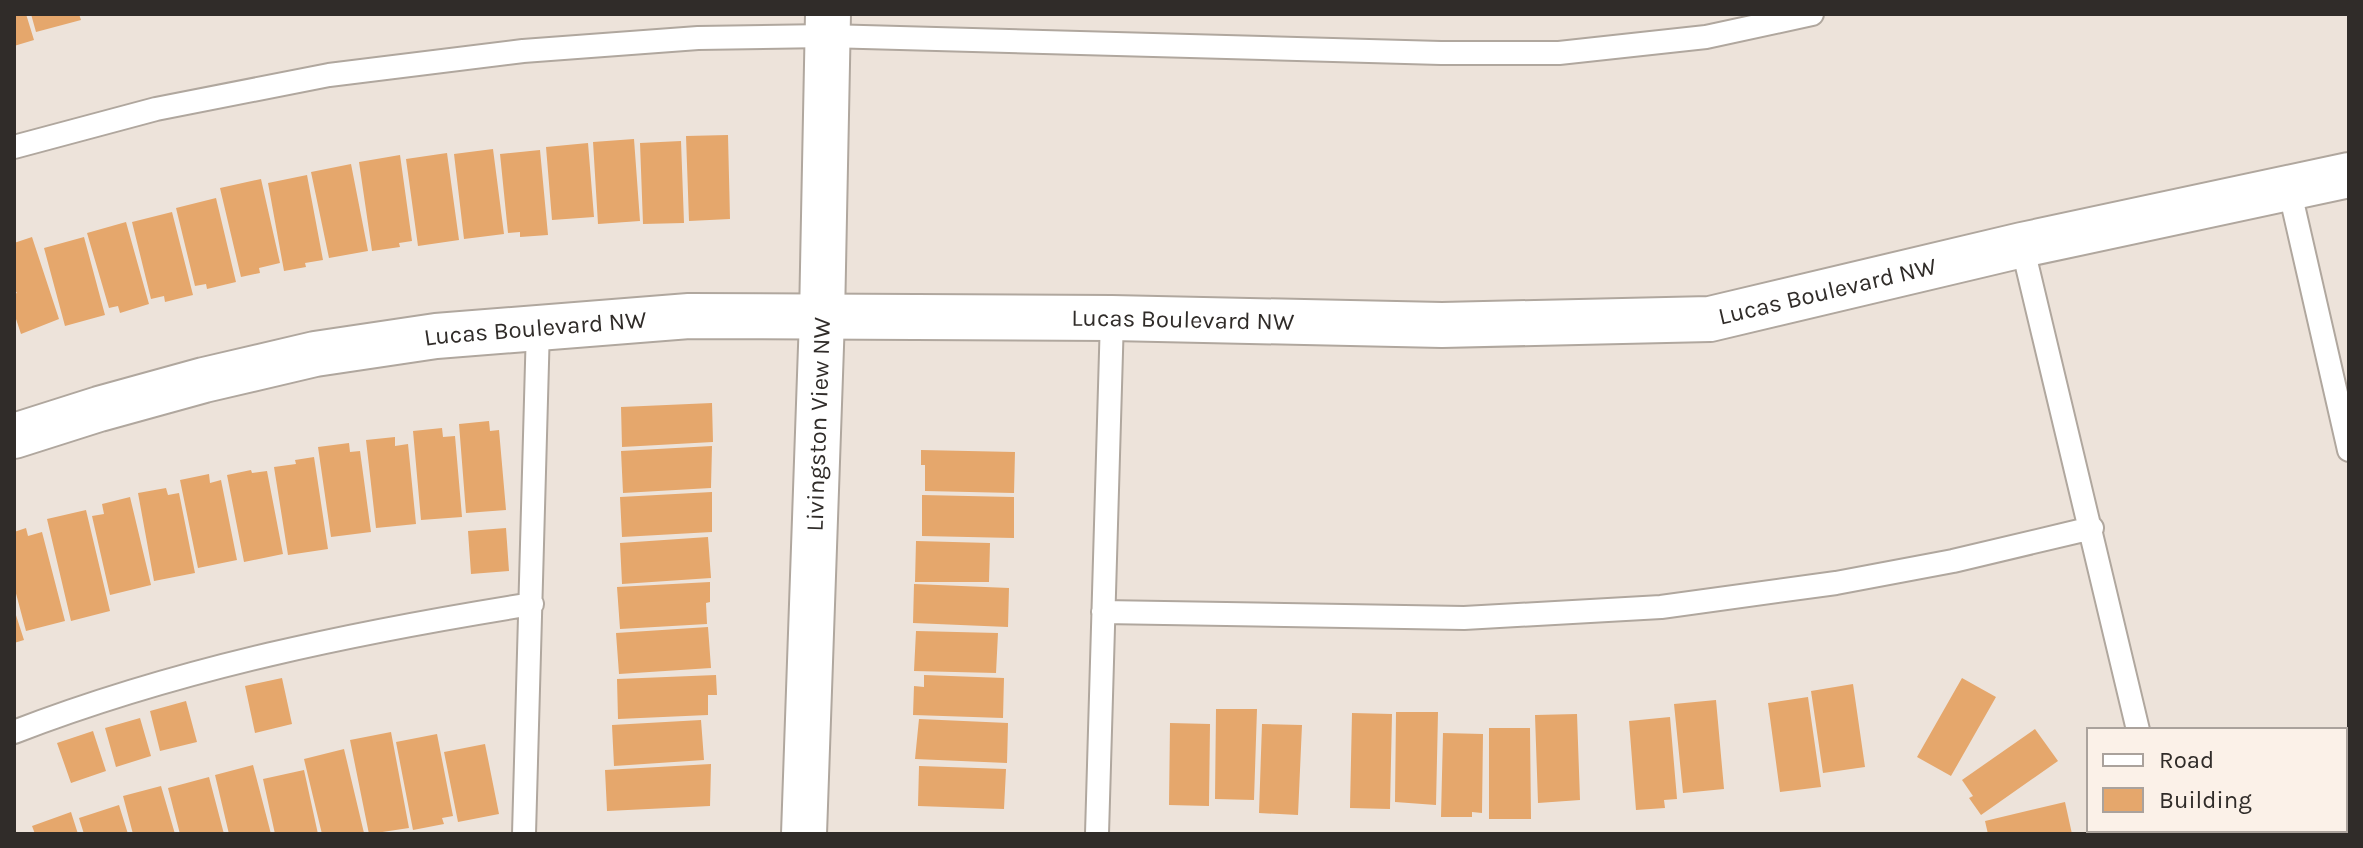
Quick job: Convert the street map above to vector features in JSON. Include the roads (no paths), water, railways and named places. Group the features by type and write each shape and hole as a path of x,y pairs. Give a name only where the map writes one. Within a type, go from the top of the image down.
{"street":[{"name":"Livingston View NW","path":"804,834 822,318 827,25"},
{"name":"Lucas Boulevard NW","path":"14,436 204,380 315,354 436,336 689,316 1112,318 1442,325 1710,319 2022,245 2349,175"}],"lane":[{"path":"14,147 156,109 329,75 523,51 827,25 1441,53 1559,53 1706,37 1812,14"},
{"path":"2289,188 2349,450"},
{"path":"2022,245 2138,728"},
{"path":"1097,834 1112,318"},
{"path":"524,834 538,327"},
{"path":"1103,612 1464,618 1661,607 1836,583 1953,561 2092,528"},
{"path":"14,732 114,697 273,653 399,625 532,604"}]}
